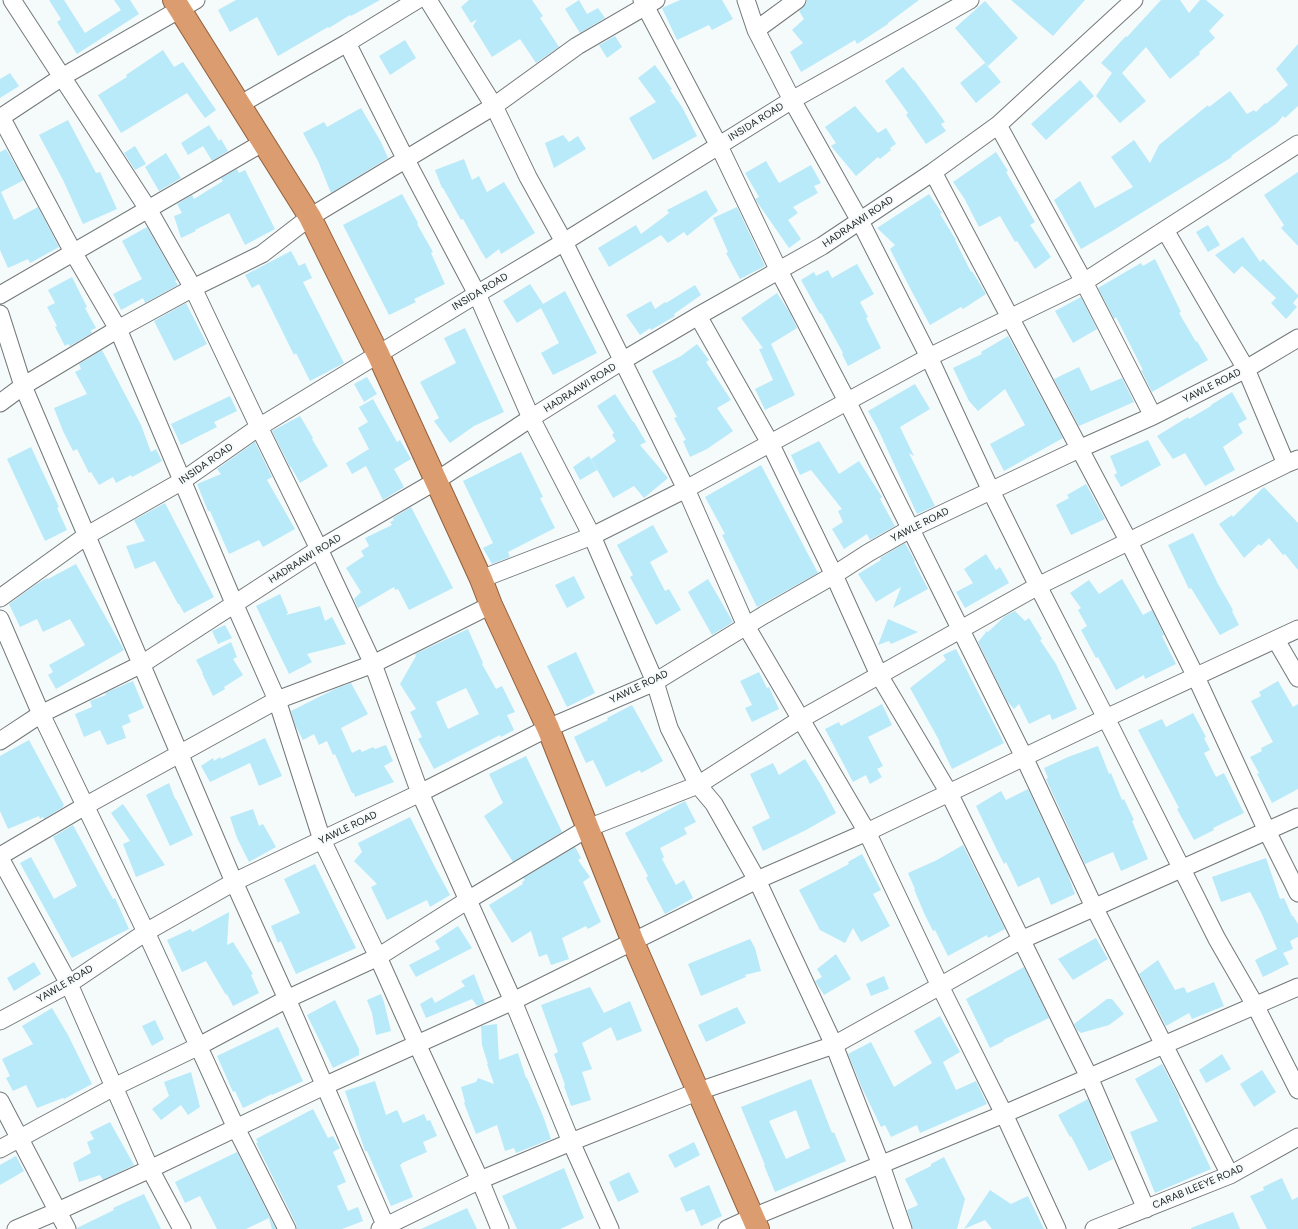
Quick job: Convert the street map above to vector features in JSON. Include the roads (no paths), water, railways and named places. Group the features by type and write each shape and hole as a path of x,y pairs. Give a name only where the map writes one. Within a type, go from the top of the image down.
{"highway":[{"path":"183,3 239,105 264,142 310,217 378,354 481,579 491,606 548,728 633,942 756,1223"}],"street":[{"path":"12,0 148,209 193,288 373,664 420,793 513,1002 610,1229"},
{"path":"239,105 347,43 417,0"},
{"path":"428,0 494,106 528,177 564,242 686,489 746,626 867,832 940,986 1004,1114 1057,1229"},
{"path":"746,0 756,30 792,100 860,221 929,357 1038,586 1217,939 1255,1005 1298,1090"},
{"path":"756,30 797,0"},
{"name":"INSIDA ROAD","path":"0,598 86,536 182,481 259,427 564,242 792,100 970,0"},
{"name":"HADRAAWI ROAD","path":"0,741 41,714 142,664 319,549 436,481 531,418 622,361 822,246 933,172 998,125 1134,0"},
{"path":"0,403 23,386 118,329 193,288 262,254 310,217 494,106 577,46 648,2 780,270 847,401 1024,757 1094,907 1230,1175"},
{"path":"183,3 62,77 1,118 73,252 118,329 234,603 277,700 322,840 378,957 480,1180 500,1229"},
{"path":"347,43 406,160 477,294 531,418 592,536 655,682 669,728 698,785 714,804 757,880 834,1045 881,1165 903,1229"},
{"path":"998,125 1084,282 1153,416"},
{"path":"0,295 264,142"},
{"path":"481,579 592,536 686,489 929,357 1084,282 1298,144"},
{"path":"933,172 1129,542 1196,677 1266,831 1298,893"},
{"path":"0,1149 114,1087 199,1046 287,999 378,957 468,900 588,828 698,785 801,719 1038,586 1292,462 1246,369 1166,230"},
{"path":"0,314 23,386 86,536 234,882 287,999 384,1228 480,1180 572,1142 699,1091 834,1045 1021,940 1298,817"},
{"path":"698,316 770,443 834,575 879,675 949,793 1089,1077 1146,1209"},
{"name":"YAWLE ROAD","path":"0,1021 69,984 146,932 234,882 420,793 548,728 655,682 746,626 910,529 1079,449 1153,416 1246,369 1298,338"},
{"path":"182,1229 150,1169 69,984 0,857 86,806 277,700 373,664 491,606"},
{"path":"0,619 41,714 146,932 236,1128 287,1229"},
{"path":"16,1229 58,1212 324,1086 513,1002 757,880 867,832 1106,718 1298,629"},
{"path":"1276,640 1298,678"},
{"path":"727,1229 756,1223 881,1165 1004,1114 1298,987"},
{"path":"0,1101 67,1229"},
{"name":"CARAB ILEEYE ROAD","path":"1094,1229 1230,1175 1298,1137"}]}
